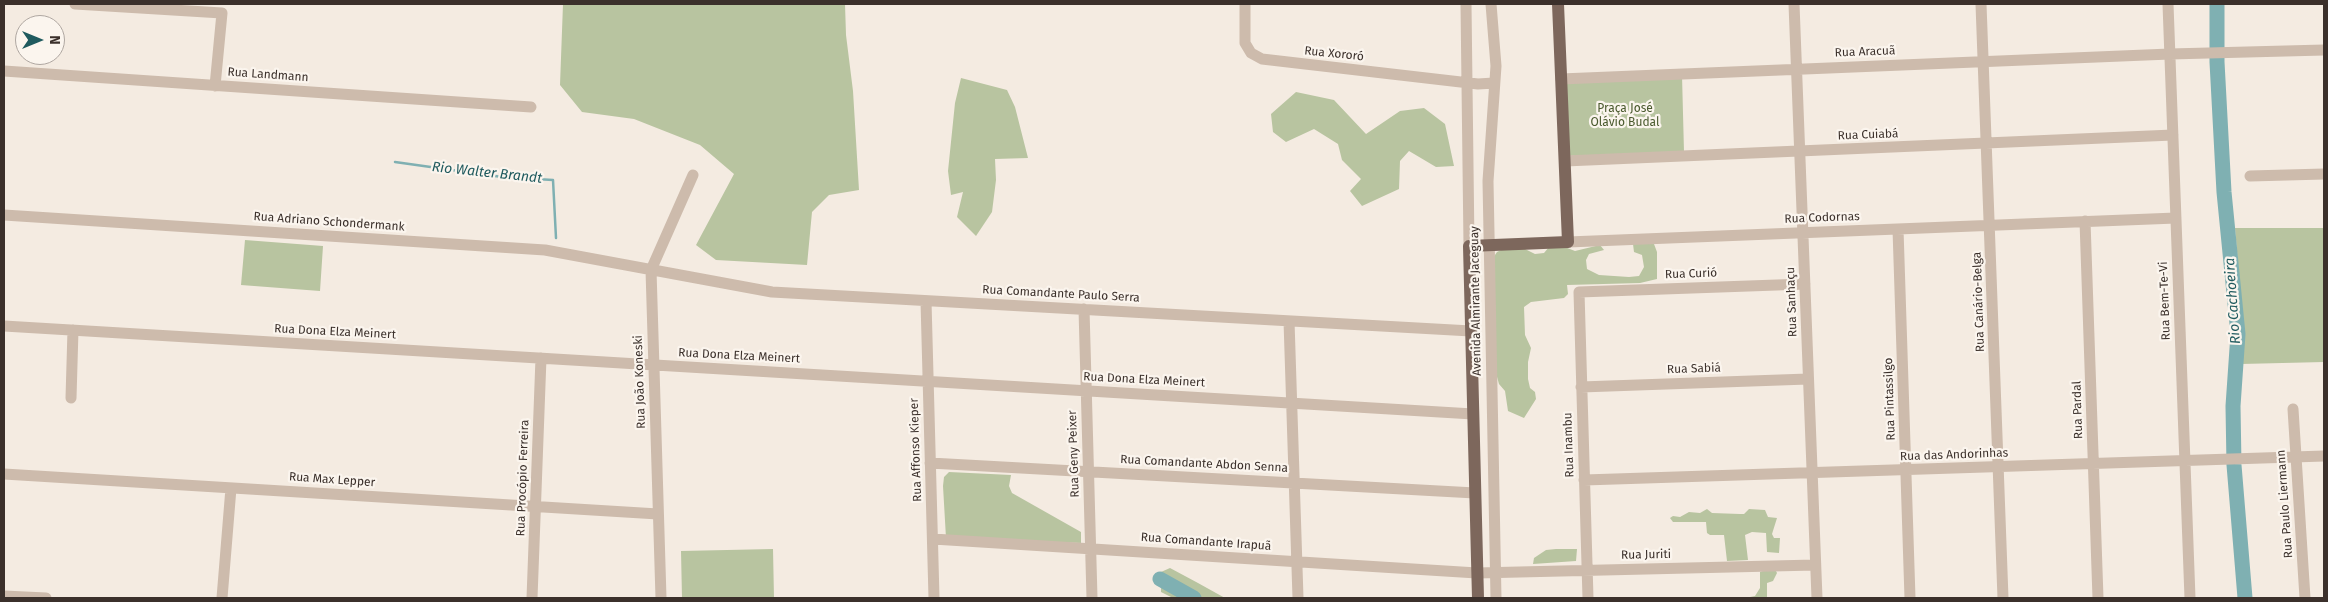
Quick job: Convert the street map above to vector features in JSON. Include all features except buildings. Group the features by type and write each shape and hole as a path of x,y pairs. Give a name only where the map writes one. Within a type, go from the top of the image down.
{"main road":[{"path":"1558,4 1568,242"},
{"name":"Rua Codornas","path":"1470,246 1568,242"},
{"name":"Avenida Almirante Jaceguay","path":"1470,246 1478,598"},
{"name":"Avenida Almirante Jaceguay","path":"1477,573 1482,598"}],"street":[{"path":"75,4 222,14 215,86"},
{"name":"Rua Xororó","path":"1245,4 1245,43 1251,54 1255,57 1467,82 1494,83"},
{"name":"Avenida Almirante Jaceguay","path":"1468,4 1467,82 1470,246"},
{"name":"Avenida Almirante Jaceguay","path":"1491,4 1496,48 1488,168 1496,598"},
{"name":"Rua Sanhaçu","path":"1794,4 1816,598"},
{"name":"Rua Canário-Belga","path":"1981,4 2004,598"},
{"name":"Rua Bem-Te-Vi","path":"2168,4 2190,598"},
{"name":"Rua Aracuã","path":"1561,79 2209,52 2324,50"},
{"name":"Rua Landmann","path":"4,71 531,107"},
{"name":"Rua Cuiabá","path":"1565,161 2173,135"},
{"path":"2250,176 2324,174"},
{"name":"Rua João Koneski","path":"660,598 651,270 693,175"},
{"name":"Rua Adriano Schondermank","path":"4,215 533,249 651,270"},
{"name":"Rua Codornas","path":"1568,242 2176,218"},
{"name":"Rua Pardal","path":"2085,222 2098,598"},
{"name":"Rua Pintassilgo","path":"1898,229 1910,598"},
{"name":"Rua Comandante Paulo Serra","path":"651,270 772,292 1471,331"},
{"name":"Rua Curió","path":"1579,292 1805,284"},
{"name":"Rua Inambu","path":"1579,292 1588,598"},
{"name":"Rua Affonso Kieper","path":"926,301 934,598"},
{"name":"Rua Geny Peixer","path":"1084,309 1092,598"},
{"path":"1289,321 1298,598"},
{"name":"Rua Dona Elza Meinert","path":"4,326 1473,414"},
{"path":"71,398 73,330"},
{"name":"Rua Procópio Ferreira","path":"532,598 540,358"},
{"name":"Rua Sabiá","path":"1581,387 1808,379"},
{"name":"Rua Paulo Liermann","path":"2293,409 2305,598"},
{"name":"Rua das Andorinhas","path":"1584,480 2324,456"},
{"name":"Rua Comandante Abdon Senna","path":"930,463 1475,493"},
{"name":"Rua Max Lepper","path":"4,474 658,514"},
{"path":"222,598 231,488"},
{"name":"Rua Comandante Irapuã","path":"933,539 1477,573"},
{"name":"Rua Juriti","path":"1477,573 1815,565"},
{"path":"4,596 46,598"}],"green space":[{"path":"563,4 845,4 859,190 829,195 812,212 807,265 716,260 696,245 734,174 700,145 634,119 582,112 560,85"},
{"name":"Praça José Olávio Budal","path":"1682,75 1684,152 1568,156 1565,80"},
{"path":"961,78 1007,90 1015,107 1028,158 995,159 996,180 992,212 976,236 957,217 963,192 951,195 948,171 955,103"},
{"path":"1296,92 1334,100 1366,134 1400,111 1424,108 1445,124 1454,166 1436,167 1409,151 1400,161 1399,189 1362,206 1350,191 1361,179 1342,160 1338,144 1314,129 1286,142 1273,132 1271,114"},
{"path":"2235,228 2324,228 2324,362 2241,364 2244,333"},
{"path":"245,240 323,246 320,291 241,285"},
{"path":"1557,244 1575,251 1600,245 1604,250 1589,254 1586,260 1587,269 1599,275 1629,277 1639,276 1644,267 1642,255 1634,252 1633,244 1654,244 1657,252 1657,279 1640,283 1567,285 1568,294 1564,298 1531,302 1524,307 1525,335 1531,348 1528,362 1528,379 1530,388 1535,392 1536,399 1524,418 1508,411 1505,391 1499,384 1494,366 1493,258 1497,252 1507,247 1521,247 1535,254 1544,253 1549,247"},
{"path":"949,472 1011,475 1009,486 1012,493 1081,532 1081,543 946,538 943,486 944,477"},
{"path":"1707,509 1712,513 1740,514 1744,514 1749,509 1765,510 1768,517 1777,518 1772,534 1774,538 1780,538 1779,553 1767,552 1766,533 1752,532 1745,535 1748,560 1727,561 1724,535 1710,535 1707,533 1706,522 1673,522 1670,518 1673,516 1680,517 1689,512 1700,513"},
{"path":"773,549 774,598 682,598 681,551"},
{"path":"1577,549 1576,561 1533,564 1534,558 1546,550"},
{"path":"1774,567 1777,573 1773,581 1767,583 1767,598 1745,598 1755,596 1760,588 1760,572"},
{"path":"1170,568 1225,598 1173,598 1161,592 1161,572"}],"waterway":[{"name":"Rio Cachoeira","path":"2217,4 2217,62 2224,192 2238,334 2233,406 2234,465 2245,598"},
{"name":"Rio Walter Brandt","path":"395,162 502,177 553,180 556,238"},
{"name":"Rio Walter Brandt","path":"1160,579 1194,598"}]}
